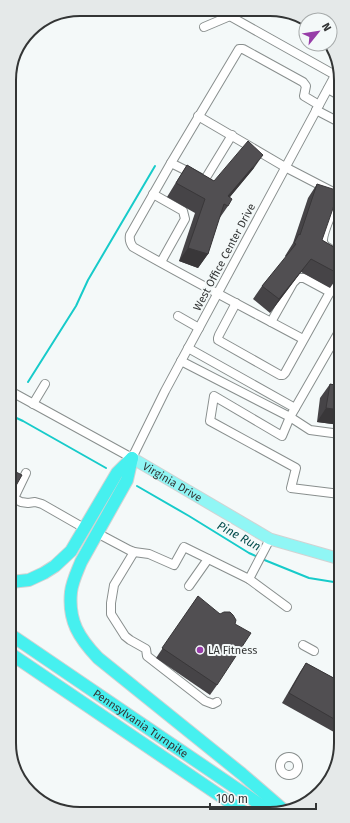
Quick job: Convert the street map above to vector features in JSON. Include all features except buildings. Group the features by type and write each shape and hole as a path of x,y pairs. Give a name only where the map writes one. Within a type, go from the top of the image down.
{"highway":[{"path":"16,581 29,580 44,574 71,551 117,473 132,458"},
{"path":"132,458 127,480 81,562 71,591 72,618 77,632 86,646 98,658 242,774 279,806"},
{"name":"Pennsylvania Turnpike","path":"16,638 264,807"},
{"name":"Pennsylvania Turnpike","path":"16,657 237,807"}],"main road":[{"name":"Virginia Drive","path":"132,458 270,539 334,557"}],"street":[{"path":"204,27 230,16 333,69"},
{"path":"303,340 133,247 130,240 130,235 198,116 240,48 304,82 306,86 304,96 317,108 334,119"},
{"name":"West Office Center Drive","path":"132,458 181,360 334,78"},
{"path":"328,89 334,92"},
{"path":"198,116 285,167 334,193"},
{"path":"171,163 201,178 204,178 207,176 232,135"},
{"path":"153,194 183,211 185,219 161,262"},
{"path":"334,209 323,240 325,246 334,251"},
{"path":"271,322 298,278 304,278 330,292"},
{"path":"236,302 219,335 218,340 280,375 284,375 334,285"},
{"path":"178,316 199,328"},
{"path":"334,340 290,417 282,436 214,396 210,422 296,468 291,488 334,493"},
{"path":"188,348 295,408"},
{"path":"181,360 290,417 310,430 334,433"},
{"path":"33,404 45,384"},
{"name":"Virginia Drive","path":"16,394 132,458"},
{"path":"16,491 26,472"},
{"path":"16,500 21,502 35,502 42,504 84,528"},
{"path":"97,533 129,550 149,554 174,565 184,548 249,579 287,607"},
{"path":"249,579 270,539"},
{"path":"134,552 114,585 111,614 125,636 146,649 147,656 205,701 213,704 217,702"},
{"path":"190,586 208,559"},
{"path":"303,645 314,652"}],"waterway":[{"path":"28,382 76,306 88,280 155,166"},
{"name":"Pine Run","path":"16,418 106,468"},
{"name":"Pine Run","path":"137,486 258,557"},
{"name":"Pine Run","path":"262,559 309,578 334,582"}],"place":[{"name":"LA Fitness","path":"200,650"}]}
